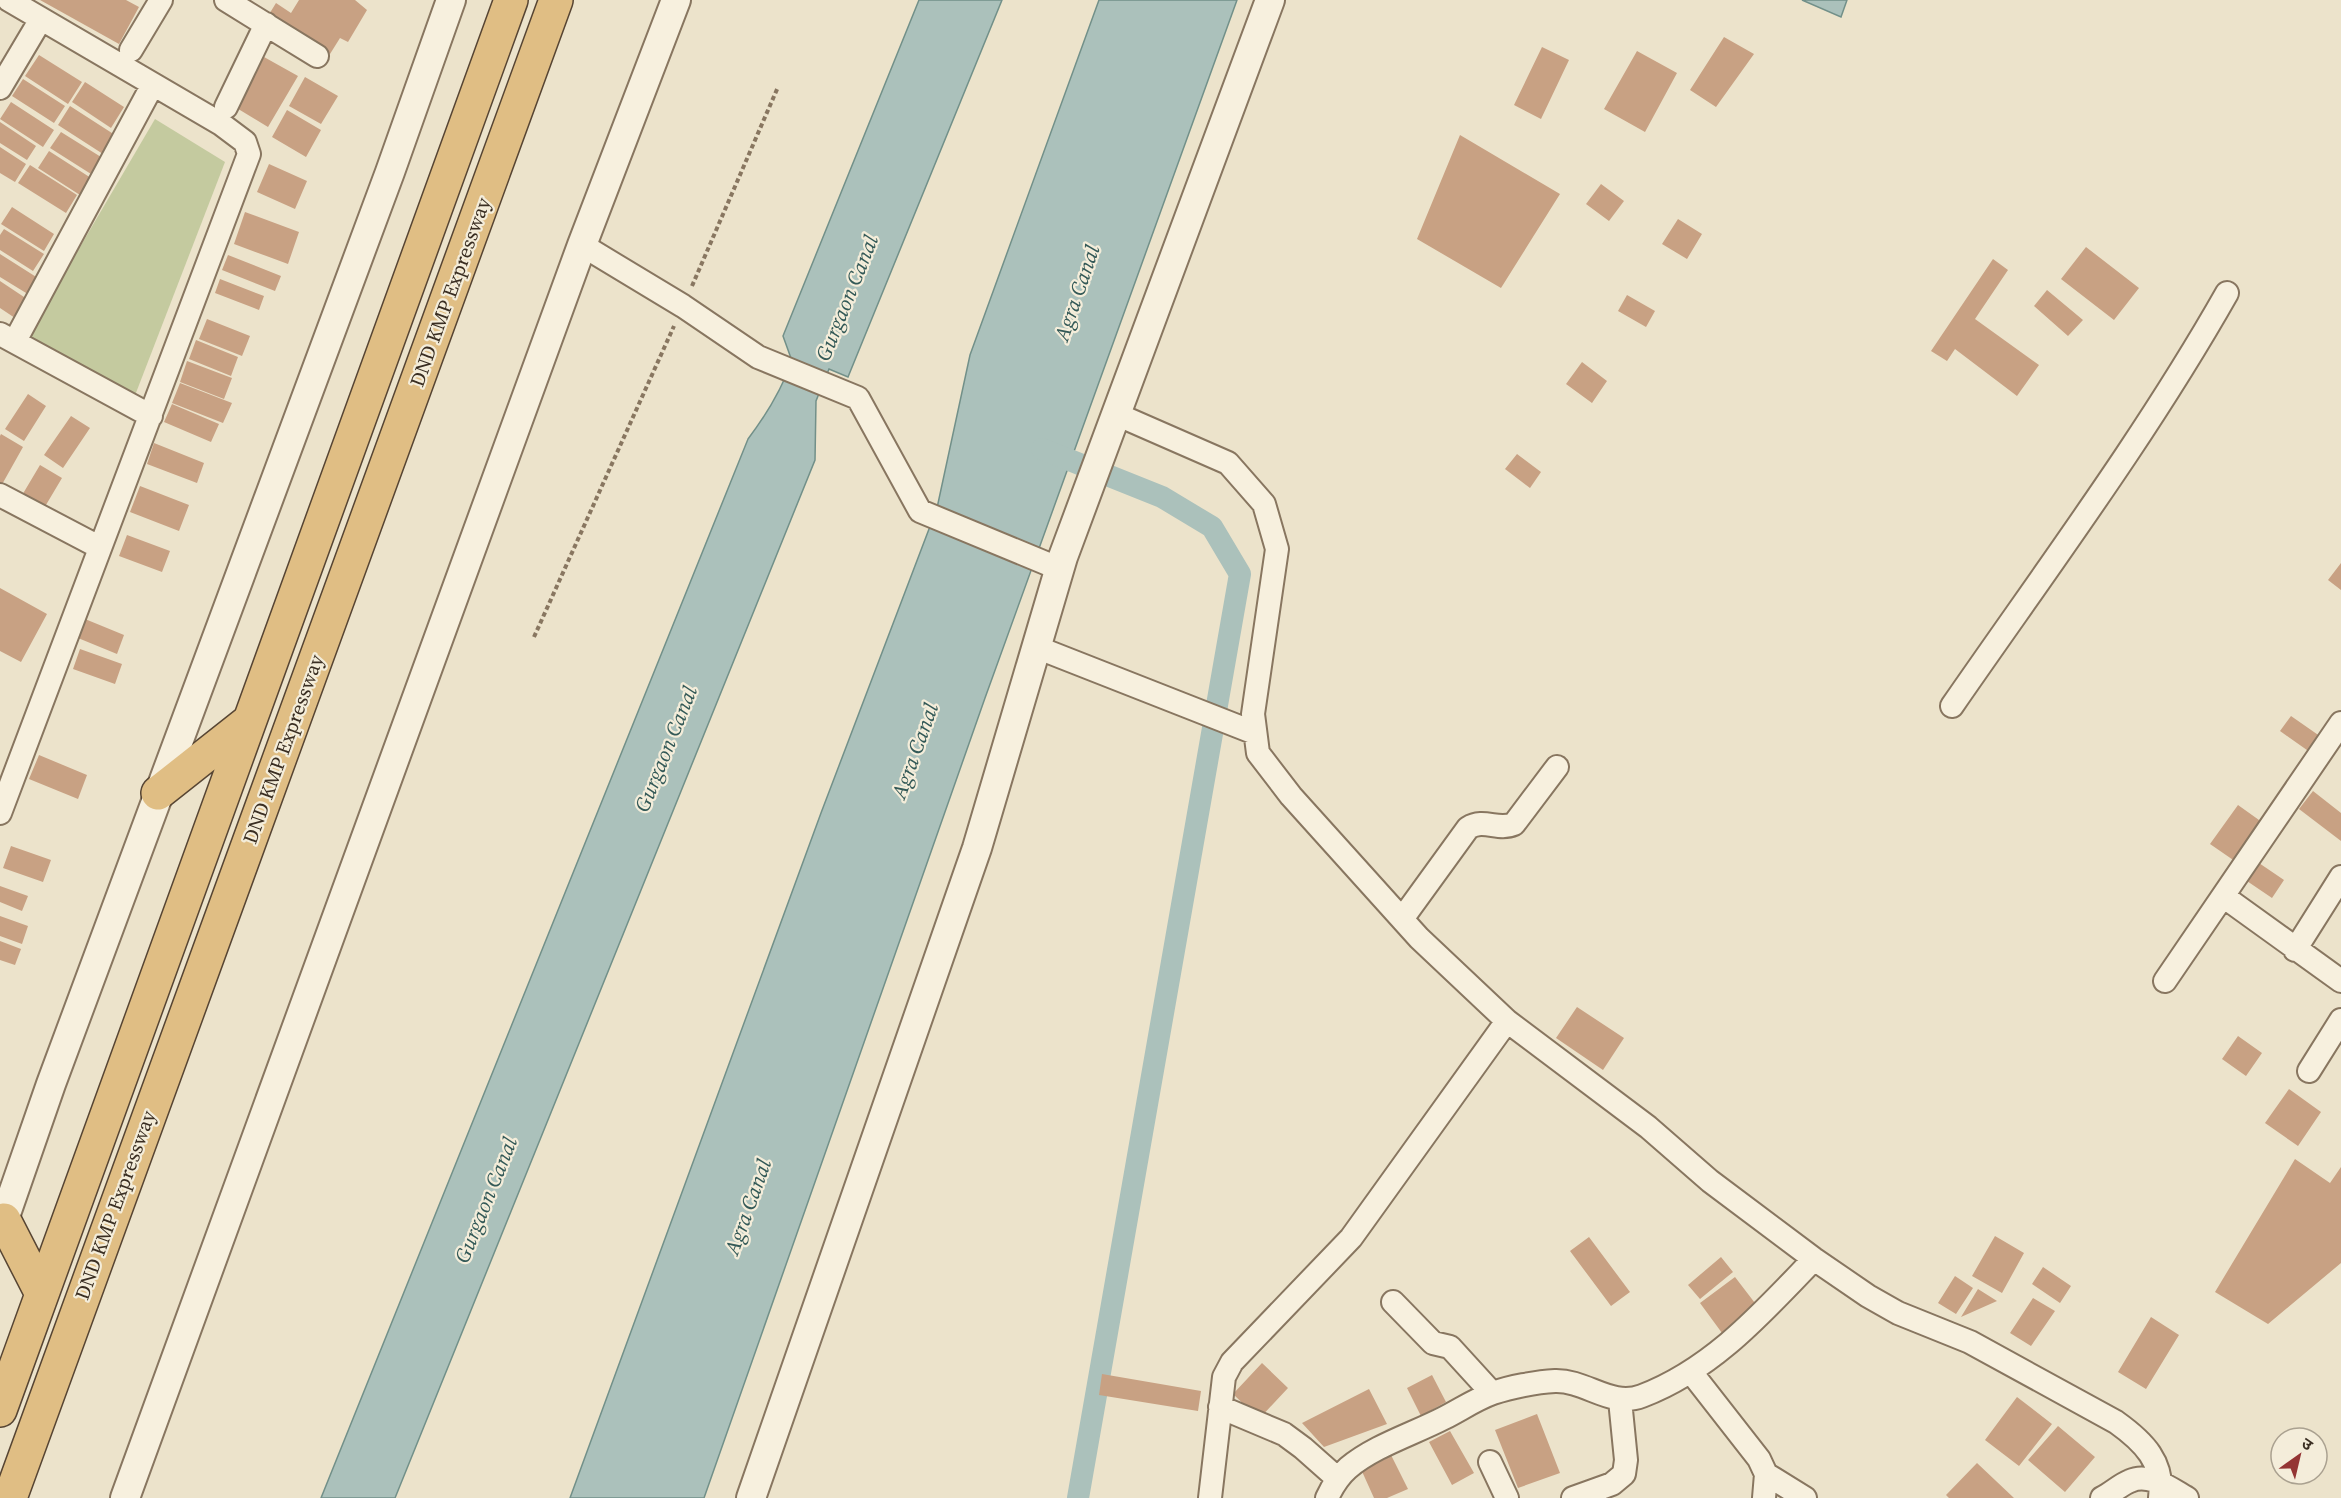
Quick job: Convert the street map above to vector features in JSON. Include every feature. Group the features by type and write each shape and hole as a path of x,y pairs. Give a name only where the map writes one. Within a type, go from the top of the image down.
{"highway":[{"name":"DND KMP Expressway","path":"0,1410 511,0"},
{"name":"DND KMP Expressway","path":"10,1498 556,0"},
{"path":"158,793 248,722"},
{"path":"2,1226 42,1294"}],"street":[{"path":"0,813 249,154 247,144 238,135 9,0"},
{"path":"131,50 161,0"},
{"path":"226,0 317,56"},
{"path":"2,1226 158,793 390,172 451,0"},
{"path":"125,1498 582,245 676,0"},
{"path":"751,1498 938,967 977,848 1060,569 1091,478 1270,0"},
{"path":"0,88 41,19"},
{"path":"226,107 266,24"},
{"path":"151,416 8,337 152,86"},
{"path":"582,245 683,306 758,357 858,398 920,511 1060,569"},
{"path":"1952,706 2127,452 2227,293"},
{"path":"1116,414 1228,463 1264,504 1276,549 1253,714 1258,753 1265,765 1402,919 1507,1021 1648,1127 1710,1181 1814,1259 1869,1296 1898,1312 1970,1342 2116,1422 2148,1449 2157,1464 2161,1491"},
{"path":"0,495 99,548"},
{"path":"1036,647 1197,713 1255,734"},
{"path":"2165,981 2341,723"},
{"path":"1402,919 1468,828 1481,822 1508,827 1514,824 1557,767"},
{"path":"2295,950 2341,877"},
{"path":"2223,896 2341,981"},
{"path":"2309,1071 2341,1020"},
{"path":"1210,1498 1224,1377 1232,1362 1351,1238 1507,1021"},
{"path":"1220,1407 1284,1434 1304,1448 1332,1489 1365,1456 1492,1393 1552,1381 1567,1381 1582,1384 1620,1400 1641,1397 1691,1372 1735,1339 1814,1259"},
{"path":"1393,1302 1433,1343 1450,1347 1492,1393"},
{"path":"1691,1372 1759,1459 1766,1474 1764,1498"},
{"path":"1573,1498 1612,1484 1624,1474 1626,1460 1620,1400"},
{"path":"1490,1462 1507,1498"},
{"path":"1766,1474 1805,1498"},
{"path":"2102,1498 2131,1480 2187,1498"}],"path":[{"path":"534,637 683,306 778,87"}],"green space":[{"path":"155,119 225,162 134,398 26,339"}],"water":[{"name":"Gurgaon Canal","path":"919,0 1002,0 848,377 829,369 816,401 815,460 395,1498 321,1498 748,439 773,402 788,372 792,361 783,336"},
{"name":"Agra Canal","path":"1099,0 1237,0 985,698 704,1498 570,1498 821,813 937,508 970,355"},
{"path":"1802,0 1847,0 1841,17"}],"building":[{"path":"40,0 126,0 139,7 119,44"},
{"path":"299,0 355,0 367,10 348,42 340,38 330,54 268,16 276,3 291,13"},
{"path":"1724,37 1754,54 1716,107 1690,90"},
{"path":"1542,47 1569,60 1541,119 1514,105"},
{"path":"1637,51 1677,73 1645,132 1604,109"},
{"path":"39,55 82,82 68,104 25,76"},
{"path":"264,57 298,76 268,127 235,107"},
{"path":"305,77 338,96 321,124 289,106"},
{"path":"23,79 65,106 54,123 12,96"},
{"path":"85,82 124,107 111,128 72,102"},
{"path":"11,102 54,130 43,147 0,119"},
{"path":"70,106 115,135 103,154 58,125"},
{"path":"287,110 321,130 306,157 272,137"},
{"path":"0,122 36,146 27,160 0,143"},
{"path":"61,132 101,157 91,174 50,148"},
{"path":"1460,135 1560,194 1501,288 1417,239"},
{"path":"0,147 26,164 15,182 0,173"},
{"path":"49,151 91,178 80,195 38,168"},
{"path":"269,164 307,181 295,209 257,192"},
{"path":"30,165 77,195 66,213 18,183"},
{"path":"1601,184 1624,201 1609,221 1586,204"},
{"path":"12,207 54,234 44,251 1,224"},
{"path":"245,212 299,232 288,264 234,244"},
{"path":"1678,219 1702,234 1687,259 1662,244"},
{"path":"4,229 44,254 33,271 0,250 0,235"},
{"path":"2086,247 2139,288 2114,320 2061,279"},
{"path":"0,254 41,280 31,296 0,277"},
{"path":"228,255 281,276 275,291 222,270"},
{"path":"1993,259 2008,270 1975,319 2039,365 2017,396 1955,349 1947,361 1931,351"},
{"path":"220,279 264,296 259,310 215,293"},
{"path":"0,281 30,301 18,320 0,308"},
{"path":"2047,290 2083,320 2068,336 2034,306"},
{"path":"1627,295 1655,311 1646,327 1618,311"},
{"path":"207,319 250,336 242,356 199,339"},
{"path":"196,340 238,357 231,376 189,359"},
{"path":"187,361 232,378 224,399 180,382"},
{"path":"1582,362 1607,381 1592,403 1566,384"},
{"path":"180,383 232,403 223,423 172,403"},
{"path":"28,394 46,406 24,441 5,429"},
{"path":"172,404 219,424 211,442 164,422"},
{"path":"71,416 90,428 63,468 44,455"},
{"path":"1,434 23,447 0,488 0,436"},
{"path":"154,443 204,463 197,483 147,464"},
{"path":"1517,454 1541,472 1530,488 1505,469"},
{"path":"40,465 62,478 40,515 18,502"},
{"path":"140,486 189,505 179,531 130,512"},
{"path":"127,535 170,551 162,572 119,556"},
{"path":"2341,563 2341,590 2328,580"},
{"path":"0,588 47,614 21,662 0,651"},
{"path":"85,619 124,635 117,654 78,638"},
{"path":"80,649 122,664 115,684 73,669"},
{"path":"2291,716 2324,739 2314,755 2280,731"},
{"path":"39,755 87,775 78,799 29,779"},
{"path":"2313,791 2341,813 2341,841 2299,809"},
{"path":"2238,805 2266,825 2239,864 2210,844"},
{"path":"11,846 51,860 43,882 3,868"},
{"path":"2256,861 2284,880 2272,898 2244,879"},
{"path":"0,886 28,896 22,911 0,902"},
{"path":"0,916 28,926 22,944 0,936"},
{"path":"0,941 21,949 15,965 0,960"},
{"path":"1577,1007 1624,1038 1603,1070 1556,1038"},
{"path":"2238,1036 2262,1053 2246,1076 2222,1059"},
{"path":"2289,1089 2321,1112 2298,1146 2265,1123"},
{"path":"2295,1159 2330,1183 2341,1167 2341,1263 2268,1324 2215,1292"},
{"path":"1995,1236 2024,1253 2002,1293 1972,1276"},
{"path":"1589,1237 1630,1292 1611,1306 1570,1251"},
{"path":"1721,1257 1733,1272 1700,1299 1688,1285"},
{"path":"2043,1267 2071,1286 2060,1303 2032,1284"},
{"path":"1955,1276 1973,1288 1956,1314 1938,1303"},
{"path":"1735,1277 1758,1307 1722,1333 1700,1303"},
{"path":"1978,1289 1997,1301 1961,1317"},
{"path":"2033,1298 2055,1311 2031,1346 2010,1333"},
{"path":"2151,1317 2179,1335 2146,1389 2118,1372"},
{"path":"1262,1363 1288,1388 1259,1419 1233,1394"},
{"path":"1102,1374 1201,1391 1198,1411 1099,1395"},
{"path":"1432,1375 1446,1402 1421,1416 1407,1388"},
{"path":"1369,1389 1387,1424 1324,1447 1302,1423"},
{"path":"2017,1397 2052,1424 2019,1466 1985,1440"},
{"path":"1537,1414 1560,1473 1518,1488 1495,1430"},
{"path":"2058,1426 2095,1457 2065,1492 2028,1460"},
{"path":"1450,1431 1474,1473 1452,1485 1429,1442"},
{"path":"1390,1453 1408,1489 1387,1498 1374,1498 1360,1467"},
{"path":"1977,1463 2014,1498 1949,1498 1946,1495"}],"waterway":[{"path":"1042,449 1162,497 1212,527 1240,574 1078,1498"}]}
